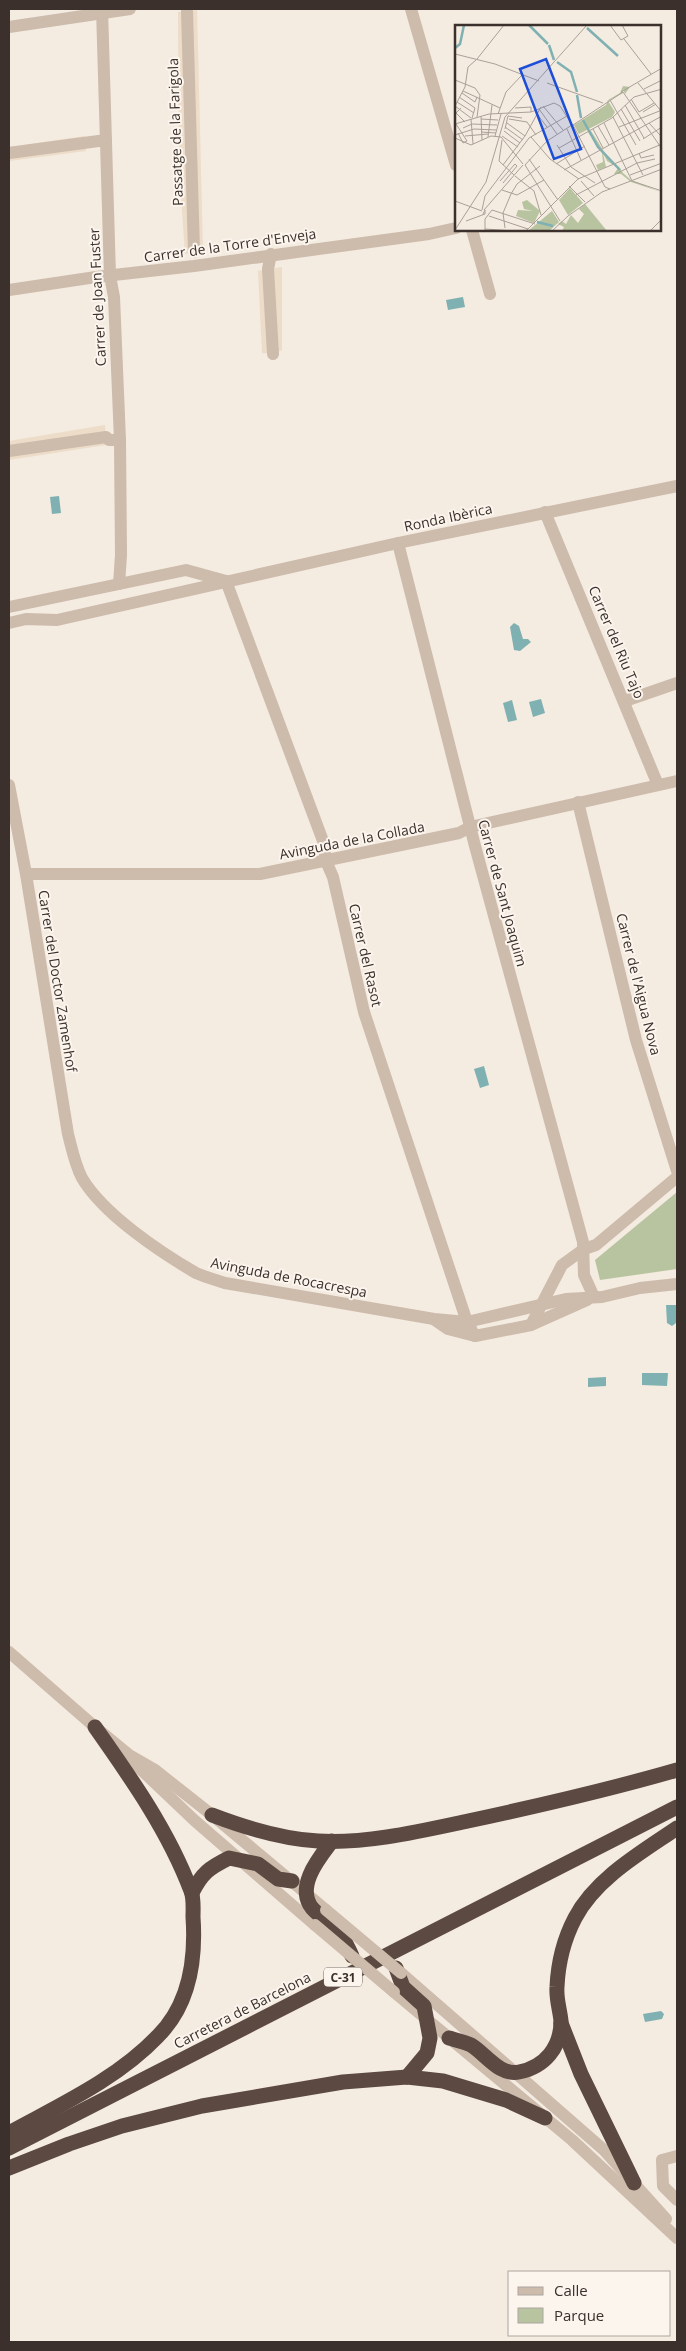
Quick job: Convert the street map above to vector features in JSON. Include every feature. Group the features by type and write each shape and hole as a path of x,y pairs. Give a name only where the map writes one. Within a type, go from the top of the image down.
{"highway":[{"path":"9,2133 80,2094 133,2059 158,2036 168,2024 186,1992 194,1960 192,1893 174,1854 141,1796 95,1727"},
{"path":"212,1815 238,1825 285,1837 332,1841 390,1836 544,1805 677,1770"},
{"name":"Carretera de Barcelona","path":"9,2148 677,1806"},
{"path":"634,2183 581,2074 561,2021 556,1989 560,1963 575,1917 603,1884 630,1860 677,1828"},
{"path":"332,1841 316,1860 309,1878 308,1894 311,1907 340,1933 352,1956"},
{"path":"192,1893 199,1879 209,1868 229,1858 258,1864 278,1879 292,1882"},
{"path":"398,1971 403,1987 424,2006 430,2038 427,2053 407,2077"},
{"path":"449,2038 470,2045 496,2067 517,2073 538,2066 551,2054 559,2038 561,2021"},
{"path":"9,2168 69,2144 122,2126 202,2106 314,2086 407,2077 443,2082 479,2091 520,2106 545,2118"}],"street":[{"path":"9,27 82,17 102,10 130,9"},
{"path":"411,9 455,162"},
{"name":"Carrer de Joan Fuster","path":"102,10 110,276 114,297 120,440 121,555 119,584"},
{"name":"Passatge de la Farigola","path":"187,11 194,252"},
{"path":"9,153 85,141 106,140"},
{"name":"Carrer de la Torre d'Enveja","path":"9,290 429,234 455,228"},
{"path":"472,231 490,294"},
{"path":"271,254 268,269 273,354"},
{"path":"9,451 106,437 109,440 120,440"},
{"name":"Ronda Ibèrica","path":"9,623 26,619 57,620 215,586 226,581 398,543 677,486"},
{"name":"Carrer del Riu Tajo","path":"545,512 625,701 658,785"},
{"name":"Carrer de Sant Joaquim","path":"398,543 470,827 584,1249 584,1275 594,1297"},
{"name":"Ronda Ibèrica","path":"9,606 186,570 226,581"},
{"name":"Carrer del Rasot","path":"226,581 320,832 326,861 333,878 364,1012 467,1322 475,1336"},
{"path":"625,701 677,682"},
{"name":"Avinguda de la Collada","path":"26,874 260,874 459,833 470,827 677,781"},
{"name":"Carrer del Doctor Zamenhof","path":"9,786 26,874 68,1134 76,1165 83,1179"},
{"name":"Carrer de l'Aigua Nova","path":"578,802 636,1040 677,1171"},
{"path":"531,1326 562,1265 584,1249 596,1245 677,1177"},
{"name":"Avinguda de Rocacrespa","path":"83,1179 99,1199 126,1226 198,1274 225,1283 434,1319 467,1322 566,1299 594,1297 677,1284"},
{"name":"Avinguda de Rocacrespa","path":"434,1319 448,1329 475,1336 531,1326 594,1297"},
{"path":"9,1652 95,1727 212,1815 308,1894 517,2073 604,2150 668,2222 674,2234"},
{"path":"129,1754 135,1766 240,1860 427,2020 572,2140 655,2219 674,2234"},
{"path":"677,2156 662,2160 663,2186 677,2200"}],"green space":[{"path":"677,1192 677,1269 600,1280 595,1260"}],"shaded area":[{"path":"197,10 203,250 185,254 179,167 178,12"},
{"path":"85,136 86,151 9,161 9,147"},
{"path":"282,267 282,350 273,354 262,353 258,271"},
{"path":"105,425 106,445 9,460 9,441"}],"water":[{"path":"463,297 465,307 448,310 446,300"},
{"path":"59,496 61,513 52,514 50,497"},
{"path":"514,623 519,626 523,639 528,639 531,642 520,651 514,650 510,627"},
{"path":"541,699 545,713 533,717 529,702"},
{"path":"512,700 517,720 508,722 503,703"},
{"path":"484,1066 489,1085 480,1088 474,1069"},
{"path":"666,1305 676,1305 676,1323 672,1326 667,1323"},
{"path":"642,1373 668,1373 667,1386 642,1385"},
{"path":"606,1377 606,1386 588,1387 588,1378"},
{"path":"661,2011 664,2014 662,2019 645,2022 643,2014"}]}
